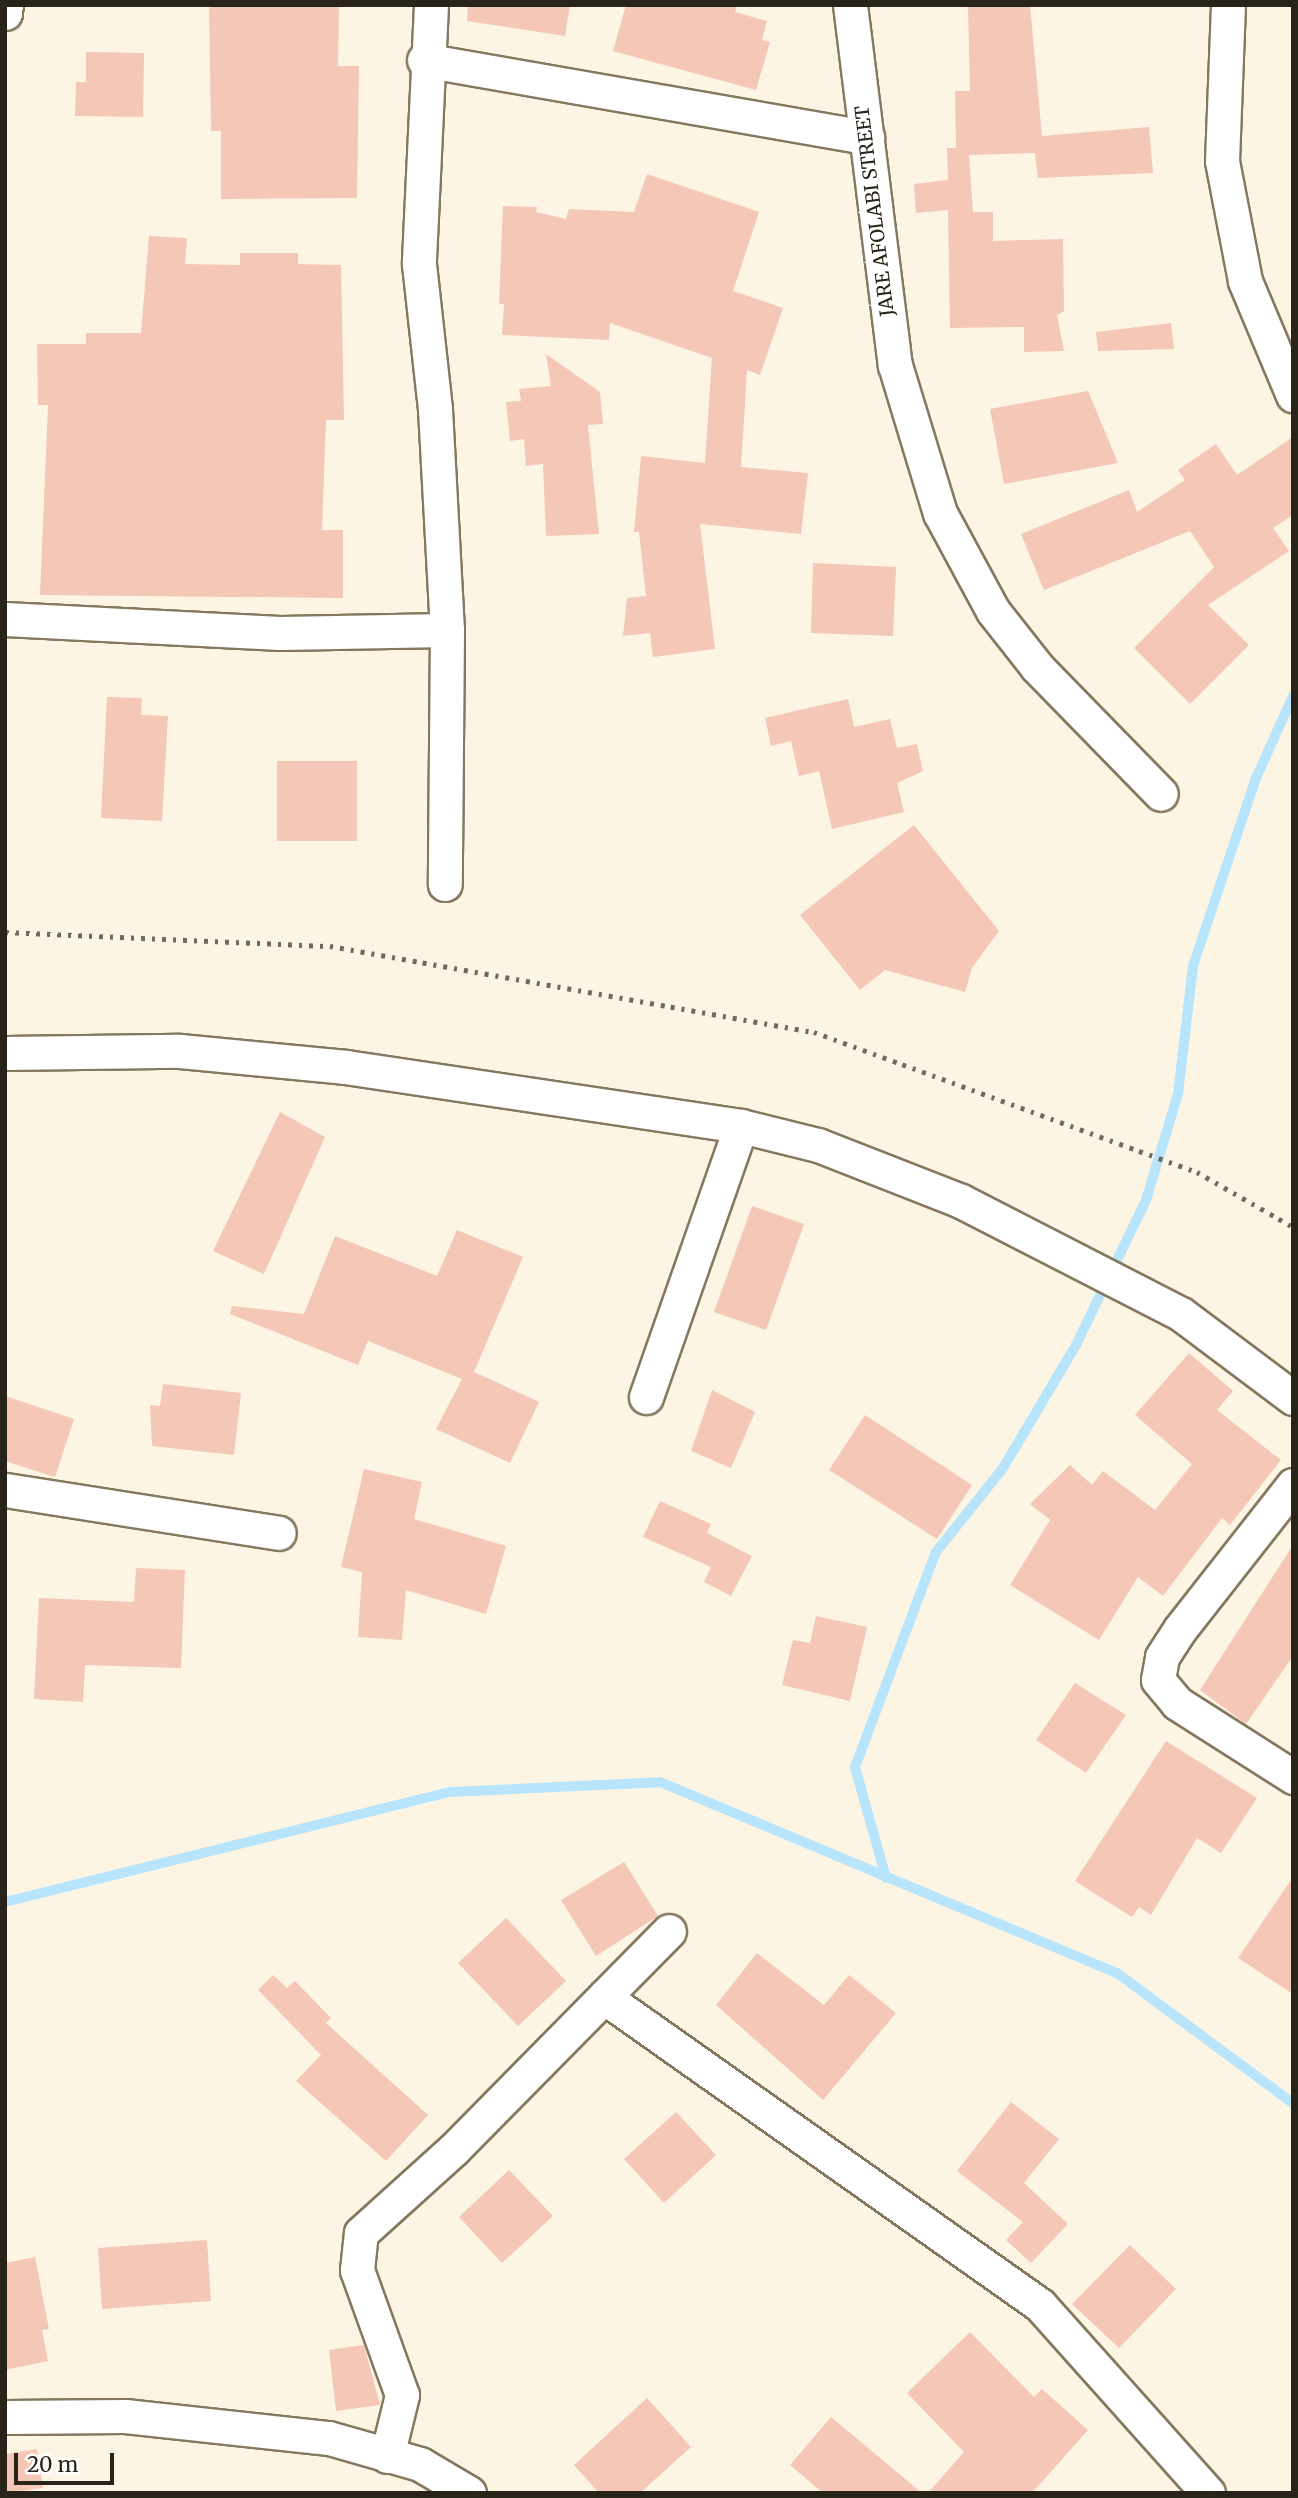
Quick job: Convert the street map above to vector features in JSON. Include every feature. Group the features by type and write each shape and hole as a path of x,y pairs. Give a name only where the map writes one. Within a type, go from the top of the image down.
{"street":[{"path":"5,13 6,5"},
{"path":"431,5 424,60 419,264 435,409 447,630 445,884"},
{"name":"JARE AFOLABI STREET","path":"850,5 867,137 876,250 895,365 940,513 1015,639 1161,794"},
{"path":"1228,5 1222,161 1245,281 1293,395"},
{"path":"424,60 867,137"},
{"path":"5,619 279,633 447,630"},
{"path":"5,1053 180,1051 332,1065 741,1126 818,1145 961,1201 1181,1314 1293,1398"},
{"path":"646,1396 741,1126"},
{"path":"1293,1485 1180,1629 1158,1670 1162,1689 1177,1703 1293,1777"},
{"path":"5,1490 279,1533"},
{"path":"387,2456 402,2395 357,2270 361,2233 669,1931"},
{"path":"604,1997 1040,2305 1208,2493"},
{"path":"5,2417 139,2417 330,2438 420,2464 469,2493"}],"building":[{"path":"209,5 339,5 338,66 359,66 357,198 221,199 221,131 211,131"},
{"path":"468,5 570,5 565,36 467,21"},
{"path":"626,5 737,5 735,12 767,21 762,40 770,42 756,90 613,51"},
{"path":"1030,5 1042,136 1149,127 1153,173 1038,178 1035,153 969,155 973,212 993,212 993,241 1063,239 1064,311 1057,315 1064,351 1024,352 1024,327 950,328 948,210 916,213 914,184 948,180 947,148 956,148 955,91 970,91 968,6"},
{"path":"86,52 144,53 143,117 75,116 76,82 86,82"},
{"path":"647,174 759,212 733,291 783,308 760,375 747,370 741,467 808,473 801,534 700,524 715,649 653,657 650,633 623,636 627,598 646,596 639,532 634,532 641,456 705,463 712,358 610,323 609,340 502,335 504,304 499,304 503,206 537,207 536,212 566,219 569,209 634,212"},
{"path":"149,236 187,238 185,264 240,265 240,253 298,253 298,264 341,265 344,420 326,420 322,530 343,530 343,598 40,595 48,405 38,405 37,344 86,344 86,333 141,333"},
{"path":"1171,323 1174,349 1098,351 1096,332"},
{"path":"546,354 600,392 603,424 588,425 599,534 546,536 543,464 526,466 524,439 510,441 506,402 521,401 519,389 551,386"},
{"path":"1088,391 1118,463 1004,484 990,409"},
{"path":"1293,437 1293,515 1273,528 1289,551 1208,605 1249,645 1190,704 1134,648 1214,567 1190,531 1044,590 1021,534 1129,490 1137,512 1185,480 1178,470 1216,444 1237,475"},
{"path":"813,563 896,567 893,636 811,633"},
{"path":"107,697 142,698 141,715 168,716 162,821 101,818"},
{"path":"848,699 854,727 890,719 897,748 917,744 923,771 897,783 904,812 832,829 819,771 799,776 791,741 771,746 765,718"},
{"path":"277,761 357,761 357,841 277,841"},
{"path":"914,825 999,931 972,968 965,992 885,970 860,990 800,915"},
{"path":"280,1112 325,1137 264,1274 213,1251"},
{"path":"752,1206 804,1224 766,1330 714,1312"},
{"path":"457,1230 523,1257 474,1372 539,1402 510,1463 436,1429 462,1379 368,1341 358,1365 230,1314 232,1306 304,1314 335,1236 437,1276"},
{"path":"1189,1353 1233,1391 1217,1410 1281,1460 1230,1525 1222,1518 1163,1596 1138,1577 1099,1640 1010,1585 1050,1520 1030,1504 1070,1465 1092,1485 1103,1471 1155,1510 1192,1464 1135,1415"},
{"path":"163,1384 241,1393 234,1455 152,1446 150,1405 160,1406"},
{"path":"712,1390 755,1412 731,1468 691,1451"},
{"path":"5,1396 74,1419 55,1477 5,1461"},
{"path":"865,1415 972,1485 937,1539 829,1470"},
{"path":"364,1469 422,1482 414,1519 506,1546 486,1614 406,1590 402,1640 358,1637 362,1572 341,1567"},
{"path":"660,1501 711,1524 707,1533 752,1556 731,1596 704,1582 711,1567 643,1537"},
{"path":"1293,1545 1293,1656 1246,1724 1200,1690"},
{"path":"136,1568 185,1570 181,1668 85,1665 83,1702 34,1699 39,1598 134,1602"},
{"path":"816,1616 867,1627 850,1701 782,1685 793,1640 810,1643"},
{"path":"1075,1683 1126,1715 1086,1773 1036,1740"},
{"path":"1166,1741 1257,1798 1221,1853 1197,1838 1151,1915 1139,1907 1132,1917 1075,1881"},
{"path":"624,1862 658,1916 596,1956 561,1900"},
{"path":"1293,1877 1293,1994 1238,1958"},
{"path":"506,1918 566,1981 518,2026 458,1963"},
{"path":"757,1953 824,2005 849,1975 896,2013 823,2100 716,2005"},
{"path":"273,1975 287,1988 295,1981 331,2018 326,2023 428,2115 386,2161 296,2081 321,2055 258,1990"},
{"path":"1011,2102 1059,2139 1024,2183 1068,2224 1031,2263 1006,2240 1023,2222 957,2171"},
{"path":"676,2112 716,2155 664,2203 624,2159"},
{"path":"509,2170 553,2216 502,2263 459,2217"},
{"path":"207,2240 211,2301 102,2309 98,2248"},
{"path":"1130,2245 1176,2289 1119,2348 1072,2304"},
{"path":"35,2257 49,2329 42,2330 48,2361 5,2370 5,2263"},
{"path":"970,2332 1034,2397 1042,2389 1088,2430 1032,2493 928,2493 964,2452 907,2393"},
{"path":"364,2345 380,2405 336,2411 329,2350"},
{"path":"647,2398 691,2447 640,2493 599,2493 574,2465"},
{"path":"831,2417 922,2493 823,2493 790,2465"},
{"path":"37,2449 43,2488 5,2493 5,2454"}],"waterway":[{"path":"886,1878 855,1767 936,1552 1003,1468 1076,1345 1146,1200 1178,1094 1193,966 1256,778 1293,696"},
{"path":"5,1902 451,1792 660,1782 1117,1973 1293,2103"}],"railway":[{"path":"5,932 330,946 814,1032 1197,1172 1293,1227"}]}
